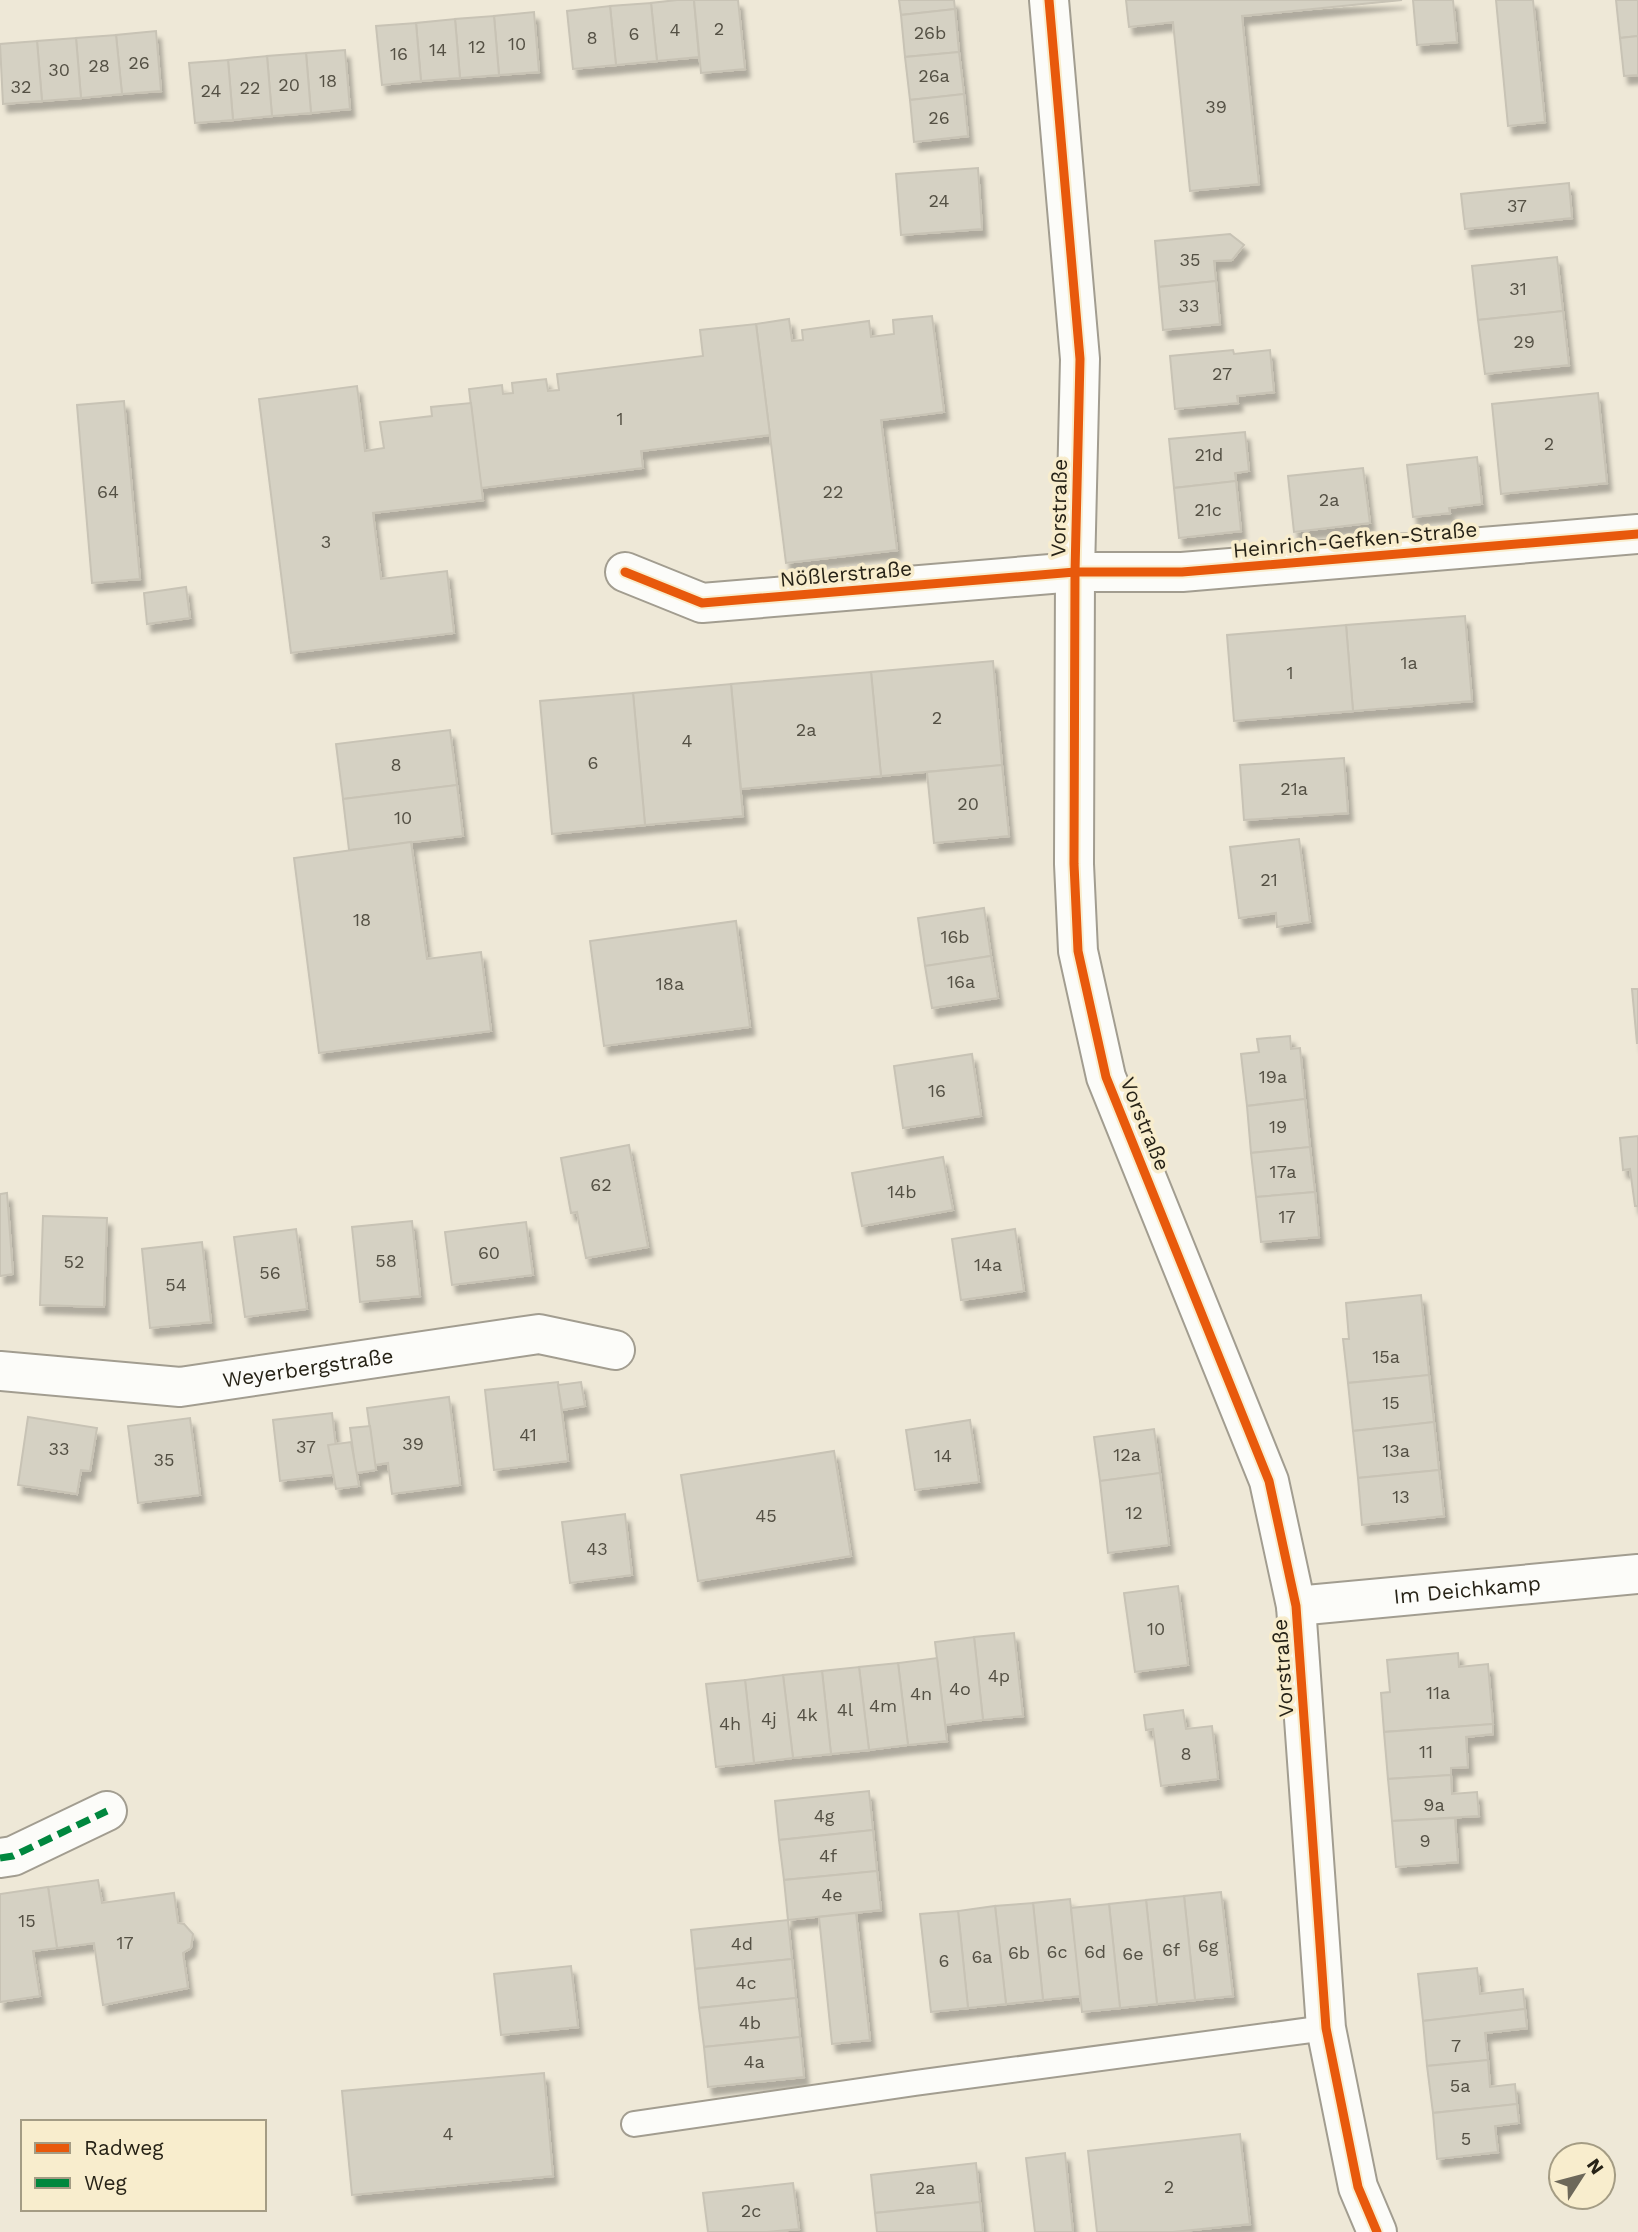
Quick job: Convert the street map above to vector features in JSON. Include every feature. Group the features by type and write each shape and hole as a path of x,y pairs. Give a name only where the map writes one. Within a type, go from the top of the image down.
{"street":[{"name":"Vorstraße","path":"1049,0 1080,359 1075,572 1074,864 1078,951 1106,1077 1269,1481 1296,1606 1326,2028 1358,2187 1377,2232"},
{"name":"Heinrich-Gefken-Straße","path":"1075,572 1182,572 1638,534"},
{"name":"Nößlerstraße","path":"625,572 702,603 1075,572"},
{"name":"Weyerbergstraße","path":"0,1371 180,1387 538,1334 615,1350"},
{"name":"Im Deichkamp","path":"1296,1606 1638,1574"},
{"path":"0,1858 13,1856 107,1811"}],"lane":[{"path":"634,2124 927,2081 1326,2028"}],"building":[{"path":"694,0 699,57 657,61 651,3"},
{"path":"694,0 738,0 745,69 701,73"},
{"path":"899,0 954,0 955,9 901,15"},
{"path":"1126,0 1402,0 1242,16 1259,184 1190,191 1173,22 1129,27"},
{"path":"1413,0 1453,0 1457,42 1417,45"},
{"path":"1496,0 1533,0 1545,122 1508,126"},
{"path":"1616,0 1638,0 1638,36 1620,38"},
{"path":"651,3 657,61 616,65 610,6"},
{"path":"610,6 616,65 573,69 567,11"},
{"path":"955,9 959,52 905,57 901,15"},
{"path":"534,12 539,72 499,75 494,16"},
{"path":"494,16 499,75 460,78 455,19"},
{"path":"455,19 460,78 421,81 416,23"},
{"path":"416,23 421,81 382,85 376,26"},
{"path":"156,31 161,91 122,94 116,35"},
{"path":"116,35 122,94 81,98 76,38"},
{"path":"1638,36 1638,75 1624,76 1620,38"},
{"path":"76,38 81,98 42,101 37,41"},
{"path":"37,41 42,101 3,104 0,44"},
{"path":"345,50 350,109 311,113 306,53"},
{"path":"959,52 964,94 910,100 905,57"},
{"path":"306,53 311,113 272,116 267,56"},
{"path":"267,56 272,116 233,120 228,60"},
{"path":"228,60 233,120 195,123 189,63"},
{"path":"964,94 968,136 914,142 910,100"},
{"path":"978,168 982,229 901,235 896,174"},
{"path":"1569,183 1572,218 1465,229 1461,194"},
{"path":"1230,234 1244,245 1232,260 1214,261 1216,281 1159,287 1155,241"},
{"path":"1557,257 1563,311 1478,320 1472,266"},
{"path":"1216,281 1220,324 1163,330 1159,287"},
{"path":"1563,311 1569,365 1485,374 1478,320"},
{"path":"932,316 944,412 881,420 897,550 786,563 756,324 789,319 792,341 803,340 802,330 869,321 871,337 894,334 893,320"},
{"path":"756,324 770,435 641,451 643,468 481,488 469,389 502,385 503,394 513,393 512,383 546,379 548,391 559,390 557,374 703,356 700,330"},
{"path":"1233,350 1234,354 1270,350 1274,392 1237,396 1238,403 1175,409 1170,356"},
{"path":"357,386 365,451 384,448 380,422 432,416 431,407 471,403 483,500 373,513 381,579 447,571 454,633 291,653 259,399"},
{"path":"1598,393 1607,483 1501,494 1492,404"},
{"path":"124,401 140,579 92,583 77,405"},
{"path":"1245,432 1249,471 1235,473 1236,481 1174,488 1169,439"},
{"path":"1477,457 1482,504 1449,508 1450,513 1413,517 1407,465"},
{"path":"1363,468 1370,523 1294,532 1288,476"},
{"path":"1236,481 1241,531 1179,538 1174,488"},
{"path":"186,587 190,618 147,624 144,593"},
{"path":"1465,616 1472,701 1353,711 1346,625"},
{"path":"1346,625 1353,711 1234,721 1227,635"},
{"path":"993,661 1002,765 881,776 871,672"},
{"path":"871,672 881,776 741,789 731,684"},
{"path":"731,684 743,816 645,825 633,693"},
{"path":"633,693 645,825 552,834 540,701"},
{"path":"450,730 457,785 343,799 336,744"},
{"path":"1344,758 1348,813 1244,820 1240,765"},
{"path":"1002,765 1009,836 934,843 927,772"},
{"path":"457,785 463,836 349,850 343,799"},
{"path":"1299,839 1310,922 1277,927 1276,913 1239,918 1230,847"},
{"path":"411,842 427,959 481,952 491,1031 319,1053 294,858"},
{"path":"984,908 991,956 925,966 918,918"},
{"path":"736,921 750,1027 604,1046 590,941"},
{"path":"991,956 998,998 932,1008 925,966"},
{"path":"1632,989 1638,989 1638,1043 1637,1043"},
{"path":"1290,1036 1291,1049 1300,1048 1305,1099 1247,1106 1241,1054 1259,1052 1257,1039"},
{"path":"972,1054 981,1116 903,1128 894,1066"},
{"path":"1305,1099 1310,1147 1251,1153 1247,1106"},
{"path":"1638,1136 1638,1206 1635,1206 1630,1169 1623,1170 1620,1138"},
{"path":"629,1145 648,1247 586,1258 577,1212 571,1213 561,1158"},
{"path":"1310,1147 1315,1192 1256,1197 1251,1153"},
{"path":"943,1157 953,1210 862,1226 852,1173"},
{"path":"1315,1192 1319,1237 1261,1242 1256,1197"},
{"path":"7,1193 13,1274 0,1276 0,1194"},
{"path":"43,1216 107,1218 104,1307 40,1305"},
{"path":"412,1221 420,1296 360,1302 352,1227"},
{"path":"526,1222 533,1275 452,1285 445,1232"},
{"path":"296,1229 307,1309 245,1317 234,1237"},
{"path":"1015,1229 1024,1291 961,1300 952,1239"},
{"path":"202,1242 211,1322 150,1328 142,1249"},
{"path":"1421,1295 1429,1375 1348,1383 1343,1339 1349,1339 1346,1303"},
{"path":"1429,1375 1434,1422 1353,1431 1348,1383"},
{"path":"558,1382 568,1461 494,1470 485,1390"},
{"path":"581,1382 585,1406 562,1410 558,1385"},
{"path":"449,1397 460,1485 392,1494 388,1463 375,1465 367,1408"},
{"path":"332,1413 339,1474 280,1481 273,1420"},
{"path":"28,1417 97,1428 90,1471 81,1470 77,1494 18,1485"},
{"path":"190,1418 200,1495 138,1503 128,1426"},
{"path":"970,1420 979,1482 915,1490 906,1430"},
{"path":"1434,1422 1439,1470 1358,1478 1353,1431"},
{"path":"370,1426 376,1470 356,1473 350,1428"},
{"path":"1154,1429 1160,1473 1100,1481 1094,1437"},
{"path":"351,1442 359,1486 336,1489 328,1445"},
{"path":"834,1451 851,1556 698,1581 681,1475"},
{"path":"1439,1470 1444,1516 1362,1525 1358,1478"},
{"path":"1160,1473 1169,1545 1108,1553 1100,1481"},
{"path":"625,1514 632,1575 570,1583 562,1522"},
{"path":"1178,1586 1188,1665 1135,1672 1124,1593"},
{"path":"1014,1633 1023,1716 983,1720 974,1637"},
{"path":"974,1637 983,1720 945,1725 935,1642"},
{"path":"1458,1653 1459,1667 1488,1664 1493,1724 1384,1732 1381,1693 1390,1692 1387,1660"},
{"path":"937,1658 947,1741 908,1745 898,1663"},
{"path":"898,1663 908,1745 869,1750 859,1667"},
{"path":"859,1667 869,1750 831,1754 822,1671"},
{"path":"822,1671 831,1754 793,1758 783,1675"},
{"path":"783,1675 793,1758 754,1763 745,1680"},
{"path":"745,1680 754,1763 716,1767 706,1684"},
{"path":"1183,1710 1186,1729 1212,1726 1218,1779 1161,1786 1153,1729 1146,1730 1144,1715"},
{"path":"1493,1724 1493,1734 1466,1737 1468,1767 1451,1768 1451,1775 1388,1779 1384,1732"},
{"path":"1451,1775 1452,1794 1477,1792 1479,1816 1392,1821 1388,1779"},
{"path":"869,1791 873,1830 779,1840 775,1801"},
{"path":"1455,1818 1458,1862 1396,1867 1392,1821"},
{"path":"873,1830 877,1871 784,1880 779,1840"},
{"path":"877,1871 881,1910 788,1920 784,1880"},
{"path":"98,1880 102,1903 174,1893 178,1923 184,1924 193,1934 191,1948 183,1953 188,1988 103,2005 94,1943 57,1948 48,1887"},
{"path":"48,1887 57,1948 33,1951 40,1996 0,2002 0,1894"},
{"path":"1221,1892 1233,1996 1195,2000 1184,1896"},
{"path":"1184,1896 1195,2000 1157,2004 1146,1900"},
{"path":"1070,1899 1081,1996 1043,2000 1033,1903"},
{"path":"1146,1900 1157,2004 1120,2008 1109,1904"},
{"path":"1033,1903 1043,2000 1006,2004 995,1906"},
{"path":"1109,1904 1120,2008 1082,2012 1071,1908"},
{"path":"995,1906 1006,2004 968,2008 958,1911"},
{"path":"958,1911 968,2008 931,2012 920,1914"},
{"path":"856,1913 870,2040 832,2044 819,1917"},
{"path":"788,1920 792,1959 695,1969 691,1930"},
{"path":"792,1959 796,1998 699,2008 695,1969"},
{"path":"571,1966 578,2027 501,2035 494,1974"},
{"path":"1477,1968 1480,1994 1523,1989 1525,2009 1423,2021 1418,1974"},
{"path":"796,1998 800,2037 704,2047 699,2008"},
{"path":"1525,2009 1527,2028 1485,2033 1488,2060 1427,2066 1423,2021"},
{"path":"800,2037 804,2077 708,2087 704,2047"},
{"path":"1488,2060 1490,2087 1515,2084 1517,2104 1433,2113 1427,2066"},
{"path":"544,2073 553,2176 352,2195 342,2091"},
{"path":"1517,2104 1519,2123 1495,2126 1498,2152 1437,2159 1433,2113"},
{"path":"1240,2134 1250,2224 1173,2232 1097,2232 1088,2151"},
{"path":"1065,2153 1073,2232 1035,2232 1026,2158"},
{"path":"976,2163 980,2202 875,2213 871,2175"},
{"path":"793,2183 799,2229 708,2232 703,2193"},
{"path":"980,2202 983,2232 877,2232 875,2213"}],"marked path":[{"path":"0,1858 13,1856 107,1811"}],"cycle path":[{"path":"1049,0 1080,359 1075,572 1074,864 1078,951 1106,1077 1269,1481 1296,1606 1326,2028 1358,2187 1377,2232"},
{"path":"625,572 702,603 1075,572 1182,572 1638,534"}]}
